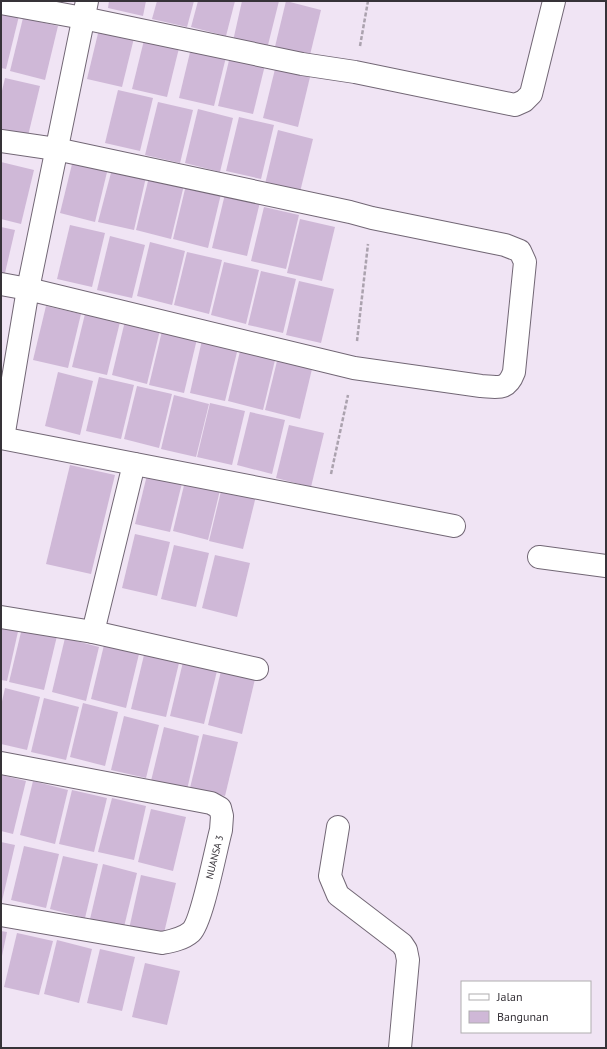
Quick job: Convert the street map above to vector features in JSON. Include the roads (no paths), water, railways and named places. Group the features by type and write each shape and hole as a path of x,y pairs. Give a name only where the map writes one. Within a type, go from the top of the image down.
{"street":[{"path":"1,3 85,10 302,64 355,72 515,105 524,101 531,94 554,1"},
{"path":"85,10 28,289 2,438 454,526"},
{"path":"1,141 56,149 342,210 372,218 505,244 520,251 525,262 514,372 511,381 501,387 481,386 354,368 28,289 1,284"},
{"path":"93,632 134,464"},
{"path":"539,557 606,566"},
{"path":"1,616 93,632 257,669"},
{"name":"NUANSA 3","path":"1,763 211,803 220,808 222,816 221,830 200,914 192,932 179,939 162,943 1,915"},
{"path":"338,827 330,876 338,895 402,944 406,950 408,960 400,1048"}]}
